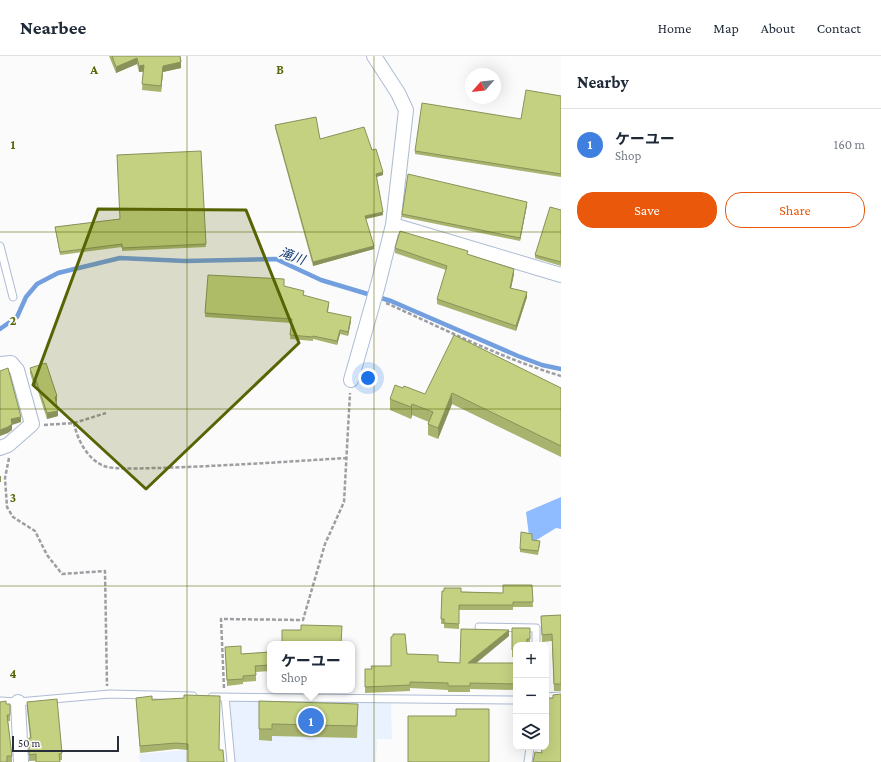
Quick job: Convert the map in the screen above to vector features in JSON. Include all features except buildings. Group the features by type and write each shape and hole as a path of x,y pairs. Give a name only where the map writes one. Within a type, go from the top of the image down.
{"street":[{"path":"351,380 376,294 393,225 406,110 398,93 374,56"},
{"path":"393,225 561,275"},
{"path":"0,364 12,363 17,370 32,424 18,437 0,448"},
{"path":"18,702 21,762"}],"lane":[{"path":"0,246 12,296"},
{"path":"479,627 536,628 536,642"},
{"path":"0,701 18,702 107,694 225,697 513,700"},
{"path":"549,697 561,696"},
{"path":"225,697 231,762"},
{"path":"528,762 530,750"}],"path":[{"path":"376,294 380,301 417,319 526,365 561,376"},
{"path":"225,697 221,619 303,620 325,544 344,502 351,380"},
{"path":"32,424 39,426 54,423 74,423 106,413"},
{"path":"74,423 76,435 84,448 105,467 130,468 219,466 346,458"},
{"path":"18,437 10,457 5,478 7,507 13,517 35,531 47,555 62,574 105,572 107,694"}],"highlighted area":[{"path":"98,209 246,210 299,343 146,489 33,385"}],"shaded area":[{"path":"561,497 561,529 556,528 530,544 526,512"},
{"path":"231,701 391,703 392,739 377,739 376,762 235,762 228,704"},
{"path":"186,750 187,762 140,762 139,754"}],"waterway":[{"name":"滝川","path":"0,329 17,317 26,297 37,284 58,273 120,258 185,261 276,259 321,280 391,301 518,356 542,365 561,369"}],"place":[{"name":"ケーユー","path":"311,721"}]}
